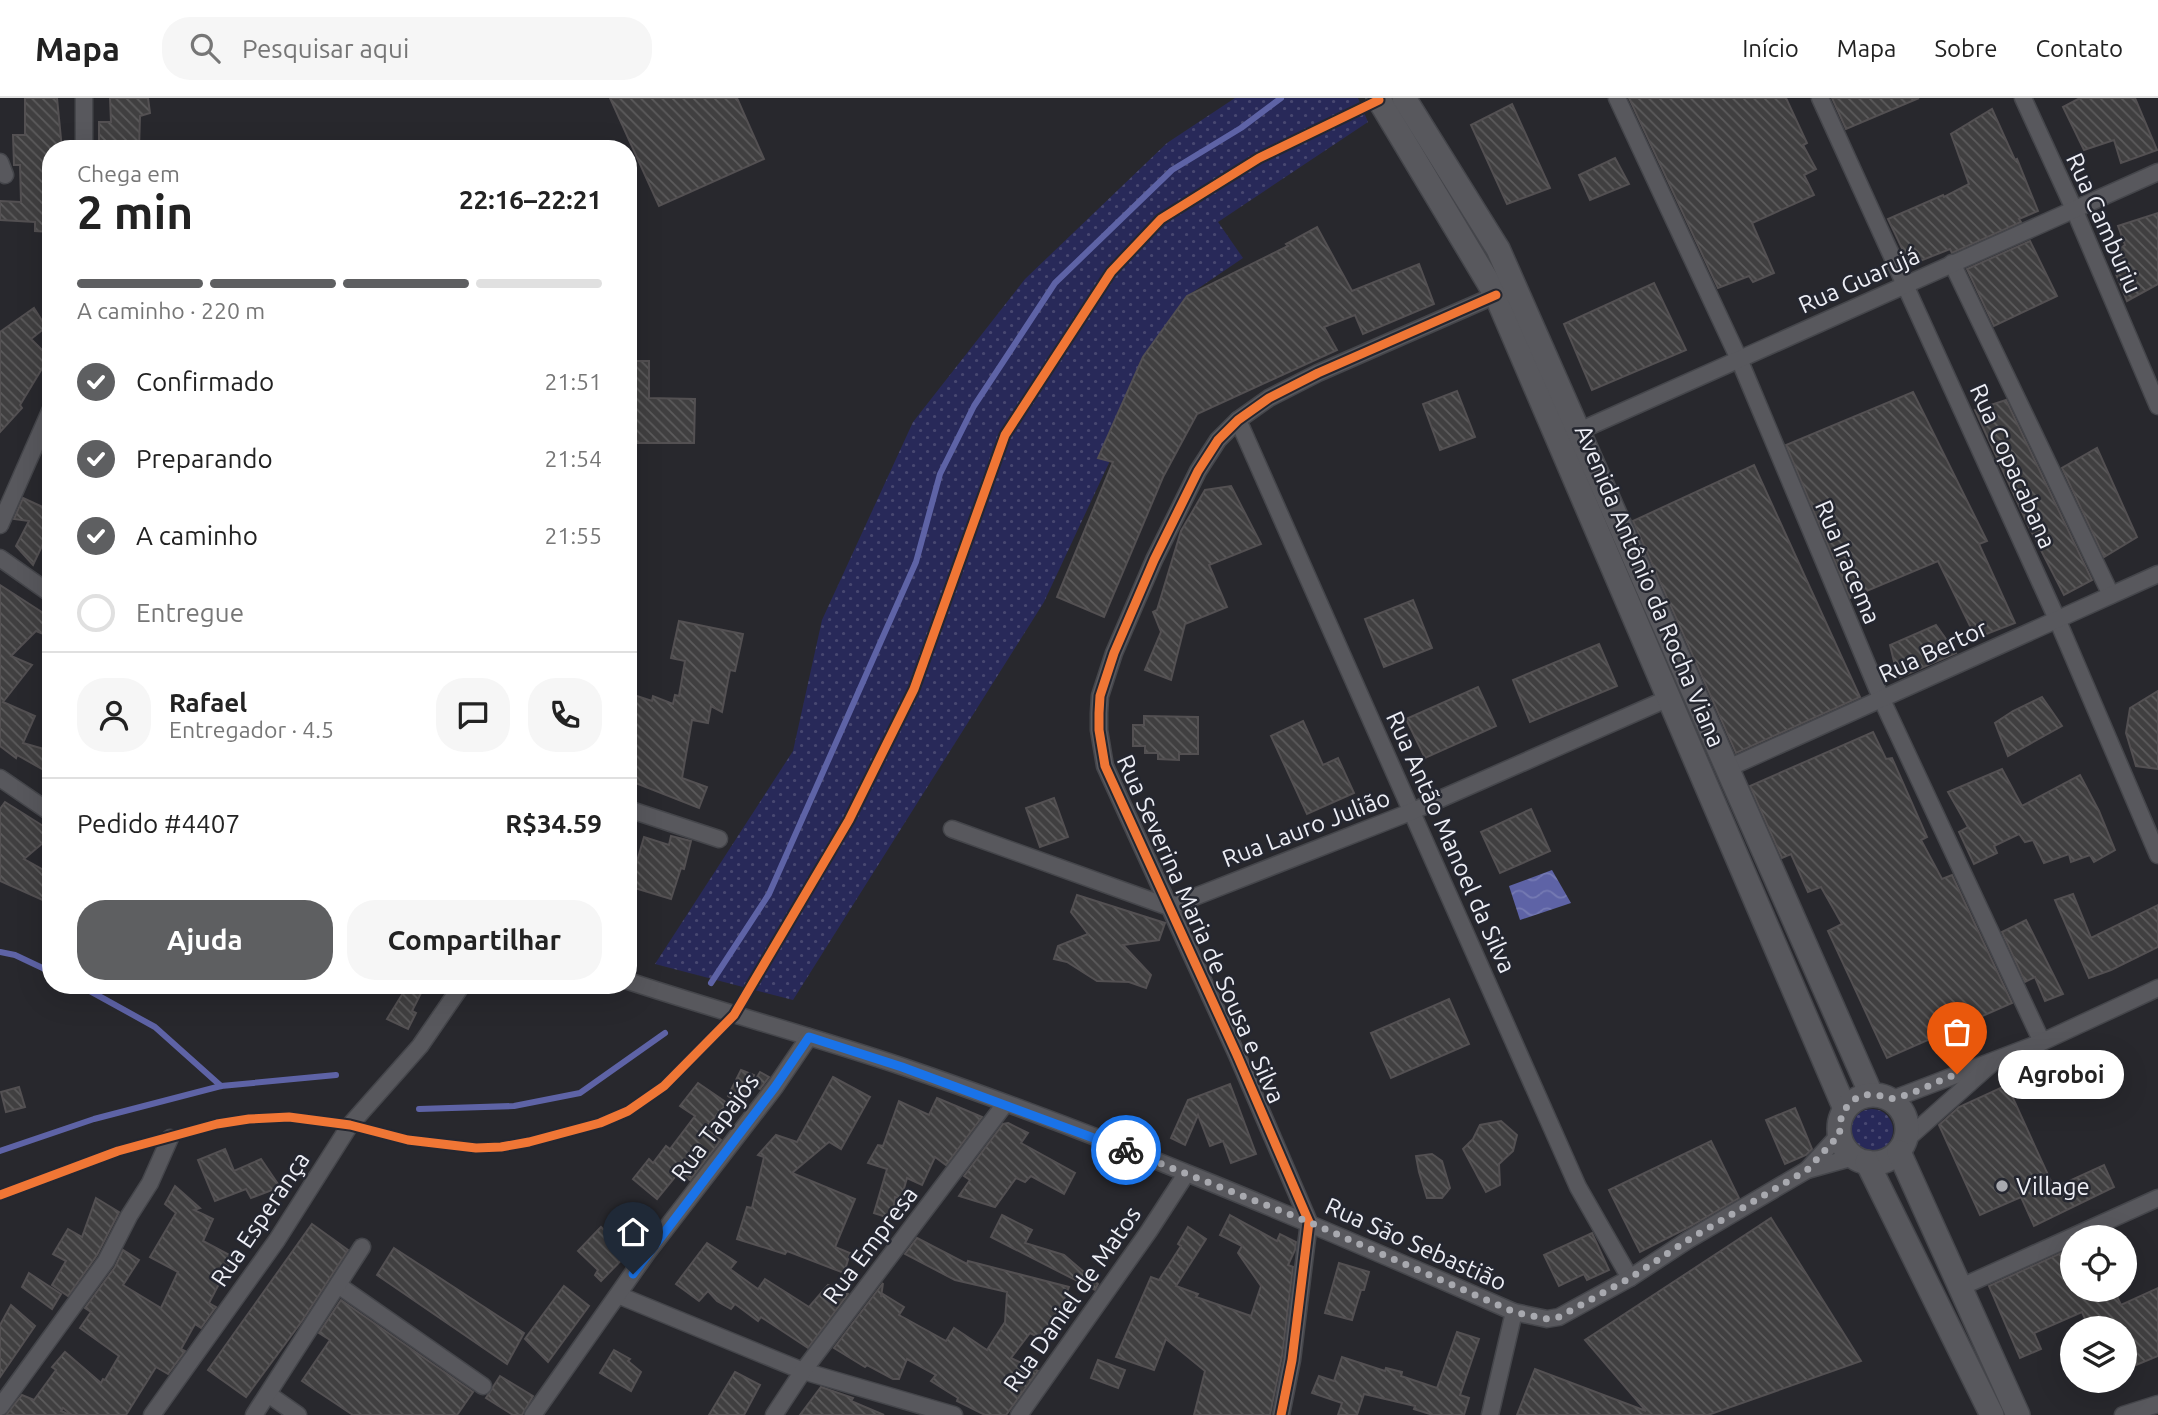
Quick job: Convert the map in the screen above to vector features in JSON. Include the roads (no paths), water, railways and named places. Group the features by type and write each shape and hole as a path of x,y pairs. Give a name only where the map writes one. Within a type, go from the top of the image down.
{"main road":[{"name":"Avenida Antônio da Rocha Viana","path":"1378,98 1496,295 1845,1109"},
{"name":"Avenida Antônio da Rocha Viana","path":"1406,99 1498,249 1726,769 1882,1096"},
{"path":"1903,1146 1884,1161 1861,1160 1846,1152 1840,1134 1840,1119 1845,1109 1855,1099 1882,1096 1906,1117 1903,1146 2018,1415"},
{"path":"1861,1160 1992,1415"}],"street":[{"path":"84,98 84,140"},
{"name":"Rua Iracema","path":"1617,98 1738,359 1882,700 2042,1042"},
{"name":"Rua Copacabana","path":"1819,98 2057,620 2158,855"},
{"name":"Rua Camburiu","path":"2023,98 2074,209 2158,406"},
{"name":"Rua Guarujá","path":"1579,431 2158,172"},
{"path":"1952,263 2110,595"},
{"name":"Rua Severina Maria de Sousa e Silva","path":"1309,1222 1105,766 1099,730 1100,696 1119,641 1154,560 1186,494 1218,440 1238,420 1269,398 1318,373 1496,295"},
{"name":"Rua Antão Manoel da Silva","path":"1238,420 1578,1187 1630,1278"},
{"path":"0,525 42,429"},
{"path":"0,558 42,588"},
{"name":"Rua Bertor","path":"1726,769 2158,574"},
{"name":"Rua Lauro Julião","path":"1169,907 1413,811 1669,698"},
{"path":"0,779 42,807"},
{"path":"637,812 719,839"},
{"path":"952,830 1169,907"},
{"name":"Rua São Sebastião","path":"637,984 902,1067 1006,1104 1309,1222 1514,1312 1547,1319 1559,1317 1630,1278 1688,1240 1807,1170 1840,1134"},
{"path":"1882,1096 2042,1042 2158,988"},
{"name":"Rua Esperança","path":"152,1415 277,1240 350,1125 420,1046 456,994"},
{"name":"Rua Tapajós","path":"533,1415 647,1253 775,1087 809,1037"},
{"path":"1903,1146 2000,1056"},
{"name":"Rua Empresa","path":"774,1415 803,1371 1006,1104"},
{"path":"0,1407 106,1261 129,1216 150,1184 170,1138"},
{"name":"Rua São Sebastião","path":"1807,1170 1861,1160"},
{"name":"Rua Daniel de Matos","path":"1019,1415 1186,1174"},
{"path":"1961,1287 2158,1198"},
{"path":"1281,1415 1292,1360 1309,1222"},
{"path":"254,1415 362,1247"},
{"path":"338,1285 483,1386"},
{"path":"618,1295 803,1371 954,1415"},
{"path":"1490,1415 1514,1312"},
{"path":"268,1394 298,1415"},
{"path":"2123,1415 2158,1404"}],"water":[{"path":"1552,870 1571,903 1520,920 1509,886"}],"waterway":[{"path":"711,983 769,894 916,562 940,474 974,406 1055,283 1172,170 1241,128 1281,98"},
{"path":"0,952 15,955 42,968"},
{"path":"95,994 155,1027 221,1086"},
{"path":"419,1109 514,1106 580,1093 665,1033"},
{"path":"0,1151 94,1119 221,1086 336,1075"}],"place":[{"name":"Agroboi","path":"1957,1074"},
{"name":"Village","path":"2002,1186"}]}
